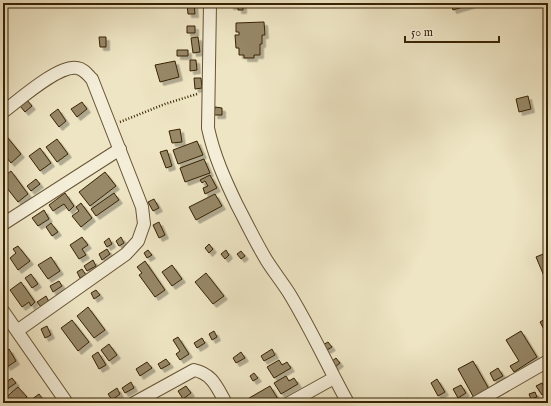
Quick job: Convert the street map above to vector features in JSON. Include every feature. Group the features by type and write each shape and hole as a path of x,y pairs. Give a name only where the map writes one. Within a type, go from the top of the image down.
{"street":[{"path":"210,3 210,96 208,128 212,148 221,171 252,236 273,271 293,299 348,403"},
{"path":"3,112 50,76 62,70 76,68 84,71 92,79 120,149 142,207 144,224 138,241 126,254 18,331"},
{"path":"3,224 120,149"},
{"path":"3,311 67,403"},
{"path":"475,403 548,361"},
{"path":"134,403 194,370 203,372 211,377 226,403"},
{"path":"289,403 334,378"}],"path":[{"path":"110,126 196,93 210,96"}],"building":[{"path":"230,3 243,3 243,10 238,10 238,6 230,6"},
{"path":"187,4 194,4 195,14 188,14"},
{"path":"451,4 473,4 453,10"},
{"path":"264,22 265,35 262,35 260,55 254,55 254,58 244,58 244,55 239,55 239,48 236,48 235,35 239,35 239,32 236,32 236,23"},
{"path":"187,26 195,26 195,33 187,33"},
{"path":"99,37 106,37 106,47 100,47"},
{"path":"198,37 200,52 193,53 191,38"},
{"path":"177,50 188,50 188,56 177,56"},
{"path":"190,60 196,60 197,70 190,71"},
{"path":"175,61 179,77 160,82 155,65"},
{"path":"194,78 201,78 202,88 195,89"},
{"path":"528,96 531,109 519,112 516,99"},
{"path":"27,100 32,106 25,112 20,106"},
{"path":"82,102 87,109 77,117 71,109"},
{"path":"215,107 222,108 222,115 214,115"},
{"path":"58,109 66,121 59,127 50,115"},
{"path":"180,129 182,142 172,143 169,131"},
{"path":"3,132 21,154 11,163 3,153"},
{"path":"57,139 68,154 57,162 46,147"},
{"path":"197,141 203,155 178,164 173,150"},
{"path":"40,148 51,163 40,171 29,156"},
{"path":"167,150 172,166 166,168 160,152"},
{"path":"204,159 210,173 185,182 180,168"},
{"path":"11,171 28,194 18,202 3,183 3,177"},
{"path":"105,172 116,186 90,206 79,192"},
{"path":"210,175 217,188 205,194 203,188 208,186 205,181 202,183 200,180"},
{"path":"36,179 40,184 31,191 27,186"},
{"path":"65,193 74,206 69,211 64,204 53,211 49,205"},
{"path":"114,193 119,200 96,216 91,209"},
{"path":"215,194 222,206 196,220 189,207"},
{"path":"154,199 159,208 153,211 148,202"},
{"path":"81,203 92,218 81,227 72,216 79,211 76,207"},
{"path":"44,210 49,219 38,226 32,218"},
{"path":"159,222 165,235 159,238 153,225"},
{"path":"51,223 58,232 52,236 46,227"},
{"path":"82,237 88,245 82,249 86,255 79,259 70,245"},
{"path":"121,237 124,243 119,246 116,241"},
{"path":"109,238 112,244 107,247 104,242"},
{"path":"209,244 213,249 209,253 205,248"},
{"path":"18,246 30,261 18,270 10,258 16,253 13,249"},
{"path":"107,249 110,254 102,260 99,254"},
{"path":"148,250 152,255 147,258 144,253"},
{"path":"226,250 229,255 225,259 221,254"},
{"path":"241,251 245,256 241,259 237,254"},
{"path":"548,252 548,274 544,276 536,257"},
{"path":"51,257 60,271 48,279 38,265"},
{"path":"93,260 96,266 87,271 84,266"},
{"path":"145,261 165,290 155,297 139,275 142,273 137,267"},
{"path":"172,265 182,279 172,286 162,272"},
{"path":"82,269 86,275 80,278 77,272"},
{"path":"206,273 224,296 213,304 195,282"},
{"path":"31,274 38,284 32,288 25,278"},
{"path":"59,281 62,286 53,292 50,286"},
{"path":"21,282 35,302 31,306 29,302 22,307 10,290"},
{"path":"96,290 100,295 94,299 91,293"},
{"path":"46,296 49,302 41,307 37,302"},
{"path":"88,307 105,330 94,338 77,316"},
{"path":"548,317 548,337 540,322"},
{"path":"72,320 89,342 78,351 61,328"},
{"path":"47,326 51,335 45,338 41,329"},
{"path":"214,331 217,337 212,340 209,334"},
{"path":"521,331 537,357 514,372 510,366 519,361 506,340"},
{"path":"178,337 189,354 180,360 176,354 180,351 173,340"},
{"path":"202,338 205,343 197,348 194,343"},
{"path":"328,342 332,347 327,350 323,345"},
{"path":"109,344 117,355 109,361 101,350"},
{"path":"9,349 16,361 7,367 3,360 3,353"},
{"path":"272,349 275,355 264,361 261,356"},
{"path":"98,352 106,365 99,369 92,356"},
{"path":"241,352 245,358 236,363 233,358"},
{"path":"336,358 340,363 335,367 331,362"},
{"path":"166,359 170,364 161,369 158,364"},
{"path":"279,360 282,365 287,362 291,368 274,378 267,367"},
{"path":"473,361 489,389 474,398 458,369"},
{"path":"147,362 152,368 140,376 136,369"},
{"path":"498,368 503,376 494,381 490,373"},
{"path":"254,373 258,378 253,381 250,376"},
{"path":"286,376 289,381 294,378 298,384 281,394 274,383"},
{"path":"12,378 16,383 7,389 3,384"},
{"path":"437,379 445,392 438,396 431,383"},
{"path":"131,382 134,388 125,393 122,388"},
{"path":"542,383 547,392 542,395 536,386"},
{"path":"461,385 466,393 458,398 453,389"},
{"path":"186,386 191,393 183,399 178,391"},
{"path":"270,386 278,399 271,403 245,403 244,401"},
{"path":"18,387 27,397 19,403 9,403 5,398"},
{"path":"117,388 120,394 112,400 108,394"},
{"path":"535,392 537,397 531,399 529,394"},
{"path":"39,394 46,403 27,403"},
{"path":"407,398 410,403 403,403 402,401"}]}
